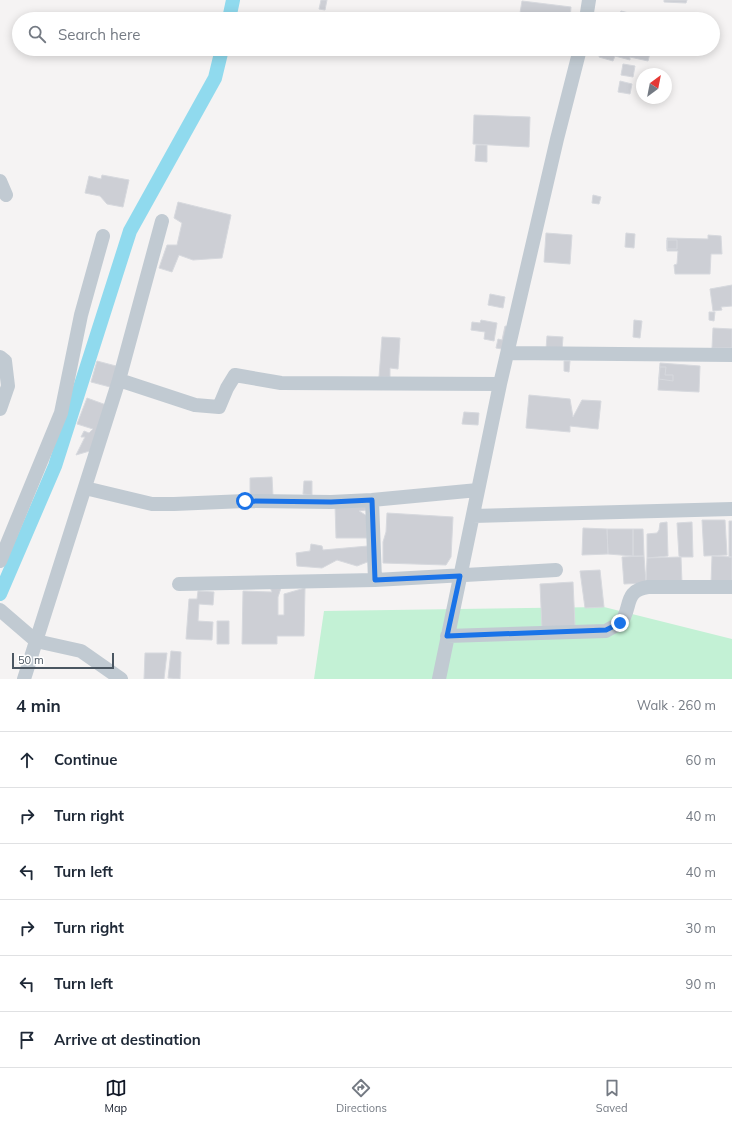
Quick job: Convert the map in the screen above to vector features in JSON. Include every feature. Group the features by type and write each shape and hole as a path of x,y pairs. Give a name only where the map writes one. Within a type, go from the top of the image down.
{"street":[{"path":"587,12 589,0"},
{"path":"439,679 500,384 557,139 578,56"},
{"path":"0,181 6,195"},
{"path":"24,679 119,380 162,221"},
{"path":"0,561 61,413 81,315 103,236"},
{"path":"508,353 732,355"},
{"path":"0,357 5,361 8,386 0,409"},
{"path":"119,380 195,405 220,407 227,388 235,375 281,383 500,384"},
{"path":"85,488 152,504 245,501 331,502 372,500 478,490"},
{"path":"372,500 375,580"},
{"path":"473,516 732,509"},
{"path":"179,584 375,580 556,570"},
{"path":"447,636 606,630 620,623 632,595 639,589 648,587 732,586"},
{"path":"0,610 36,641 81,651 121,679"}],"green space":[{"path":"604,607 732,639 732,679 314,679 324,611"}],"building":[{"path":"321,0 327,0 325,10 319,9"},
{"path":"664,0 687,0 686,3 664,2"},
{"path":"522,1 571,7 571,12 520,12"},
{"path":"599,56 615,56 613,61"},
{"path":"615,56 649,56 648,61 630,57 630,60"},
{"path":"623,64 635,66 633,77 621,75"},
{"path":"620,81 632,84 630,94 618,92"},
{"path":"474,115 530,117 529,147 473,144"},
{"path":"476,145 487,145 487,162 475,161"},
{"path":"102,175 129,180 123,207 107,204 100,196 85,193 89,176 101,179"},
{"path":"593,195 601,197 599,204 592,203"},
{"path":"178,202 231,215 222,258 193,260 179,255 172,272 159,268 167,245 177,245 182,223 174,218"},
{"path":"546,233 572,235 570,264 544,262"},
{"path":"626,233 635,234 634,248 625,247"},
{"path":"708,235 721,236 722,254 711,254 710,274 675,274 674,265 677,264 678,251 667,251 667,238 708,239"},
{"path":"667,240 677,240 677,249 667,249"},
{"path":"732,285 732,306 721,307 722,310 713,311 710,289"},
{"path":"490,294 505,297 503,308 488,305"},
{"path":"709,312 715,312 714,321 709,320"},
{"path":"481,320 497,323 494,341 484,339 485,332 471,330 472,322 480,323"},
{"path":"634,320 642,321 640,338 633,337"},
{"path":"505,326 517,328 513,351 496,348 498,339 502,340"},
{"path":"713,328 732,329 732,348 712,348"},
{"path":"547,336 563,337 562,350 546,349"},
{"path":"382,337 400,338 398,369 390,368 390,377 379,377"},
{"path":"97,361 116,366 114,388 91,382"},
{"path":"564,361 570,361 569,372 564,371"},
{"path":"660,363 700,366 699,392 658,390"},
{"path":"660,367 666,367 665,375 673,375 673,381 659,379"},
{"path":"529,395 570,399 573,417 582,400 601,401 598,429 570,426 570,432 526,428"},
{"path":"87,398 109,406 93,450 76,455 85,437 81,437 84,431 89,433 93,429 77,424"},
{"path":"464,412 479,413 478,425 462,424"},
{"path":"272,477 273,496 250,496 250,478"},
{"path":"304,481 312,481 312,495 303,494"},
{"path":"366,504 366,510 359,511 367,516 367,538 336,538 335,505"},
{"path":"387,513 453,517 451,557 446,565 383,563 383,542 386,532"},
{"path":"702,520 725,520 727,555 704,556"},
{"path":"729,521 732,521 732,557 729,557"},
{"path":"667,522 668,556 647,558 647,534 657,533 660,523"},
{"path":"692,522 693,557 681,557 679,556 677,523"},
{"path":"583,528 607,529 608,554 582,555"},
{"path":"607,529 633,529 633,556 608,554"},
{"path":"633,529 643,529 644,556 633,556"},
{"path":"311,544 322,546 323,550 368,546 370,561 357,566 337,560 322,568 297,566 296,553 310,551"},
{"path":"644,556 646,583 624,584 622,557"},
{"path":"712,556 732,557 732,585 711,584"},
{"path":"681,557 682,583 646,583 647,558"},
{"path":"600,570 604,607 585,608 580,571"},
{"path":"573,582 575,626 542,629 540,584"},
{"path":"270,587 281,588 278,597 278,615 284,615 284,594 305,588 304,636 277,636 277,644 242,644 243,591 272,592"},
{"path":"198,591 214,592 213,605 199,604 198,621 213,622 212,640 186,639 189,599 197,599"},
{"path":"217,621 229,621 229,644 217,644"},
{"path":"171,651 181,652 180,679 168,678"},
{"path":"145,653 167,653 164,679 144,679"}],"waterway":[{"path":"230,12 233,0"},
{"path":"0,594 55,466 130,231 215,78 220,56"}],"route":[{"path":"245,501 331,502 372,500 375,580 460,576 447,636 606,630 620,623"}]}
